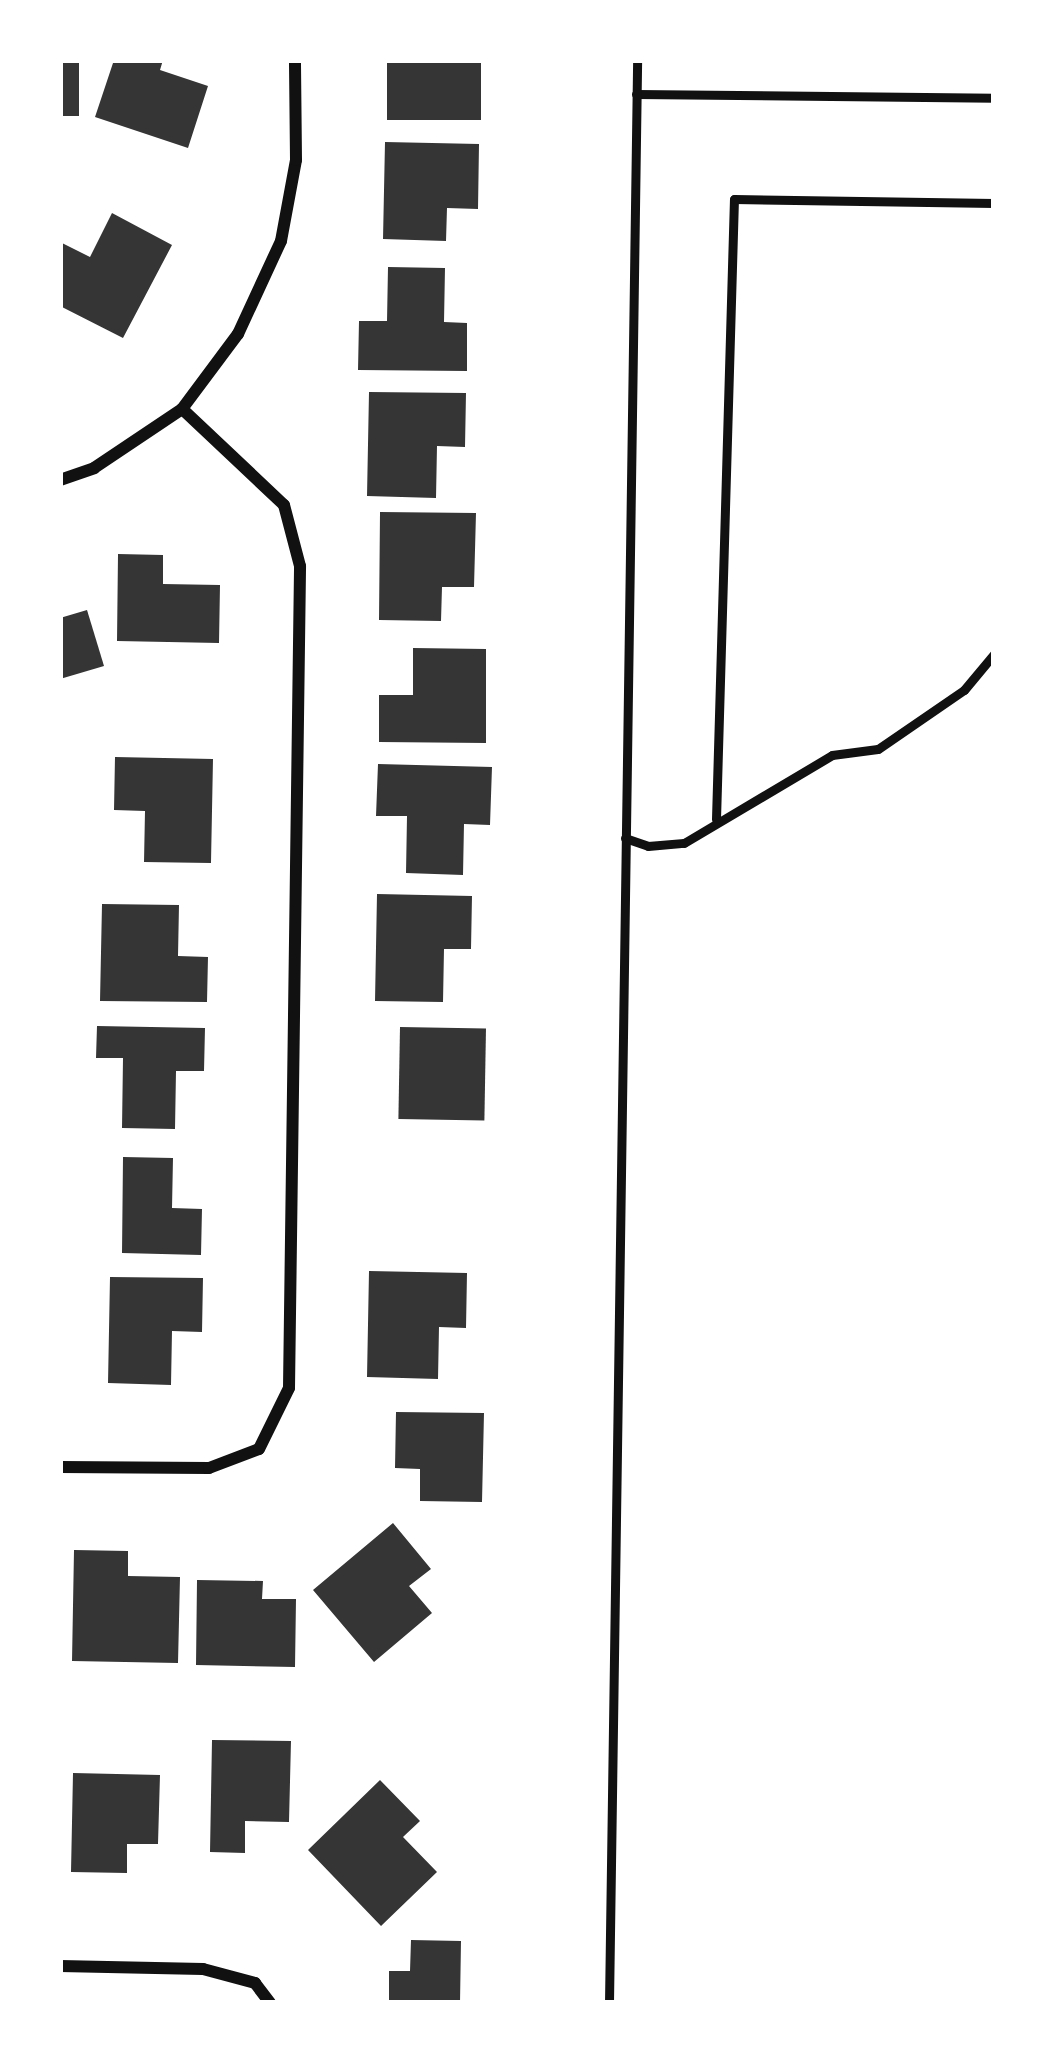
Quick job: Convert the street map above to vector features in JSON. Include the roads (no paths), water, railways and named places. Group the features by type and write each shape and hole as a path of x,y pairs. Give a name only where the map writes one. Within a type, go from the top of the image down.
{"street":[{"path":"60,480 94,468 182,409 238,334 281,241 296,160 295,60"},
{"path":"60,1467 209,1468 260,1449 289,1388 300,566 284,505 182,409"},
{"path":"60,1966 203,1969 255,1983 270,2003"}],"lane":[{"path":"609,2003 637,60"},
{"path":"636,94 990,98 994,109"},
{"path":"716,819 734,199 994,203"},
{"path":"625,838 648,846 684,843 716,819 769,798 832,755 878,749 964,690 994,654"}]}
